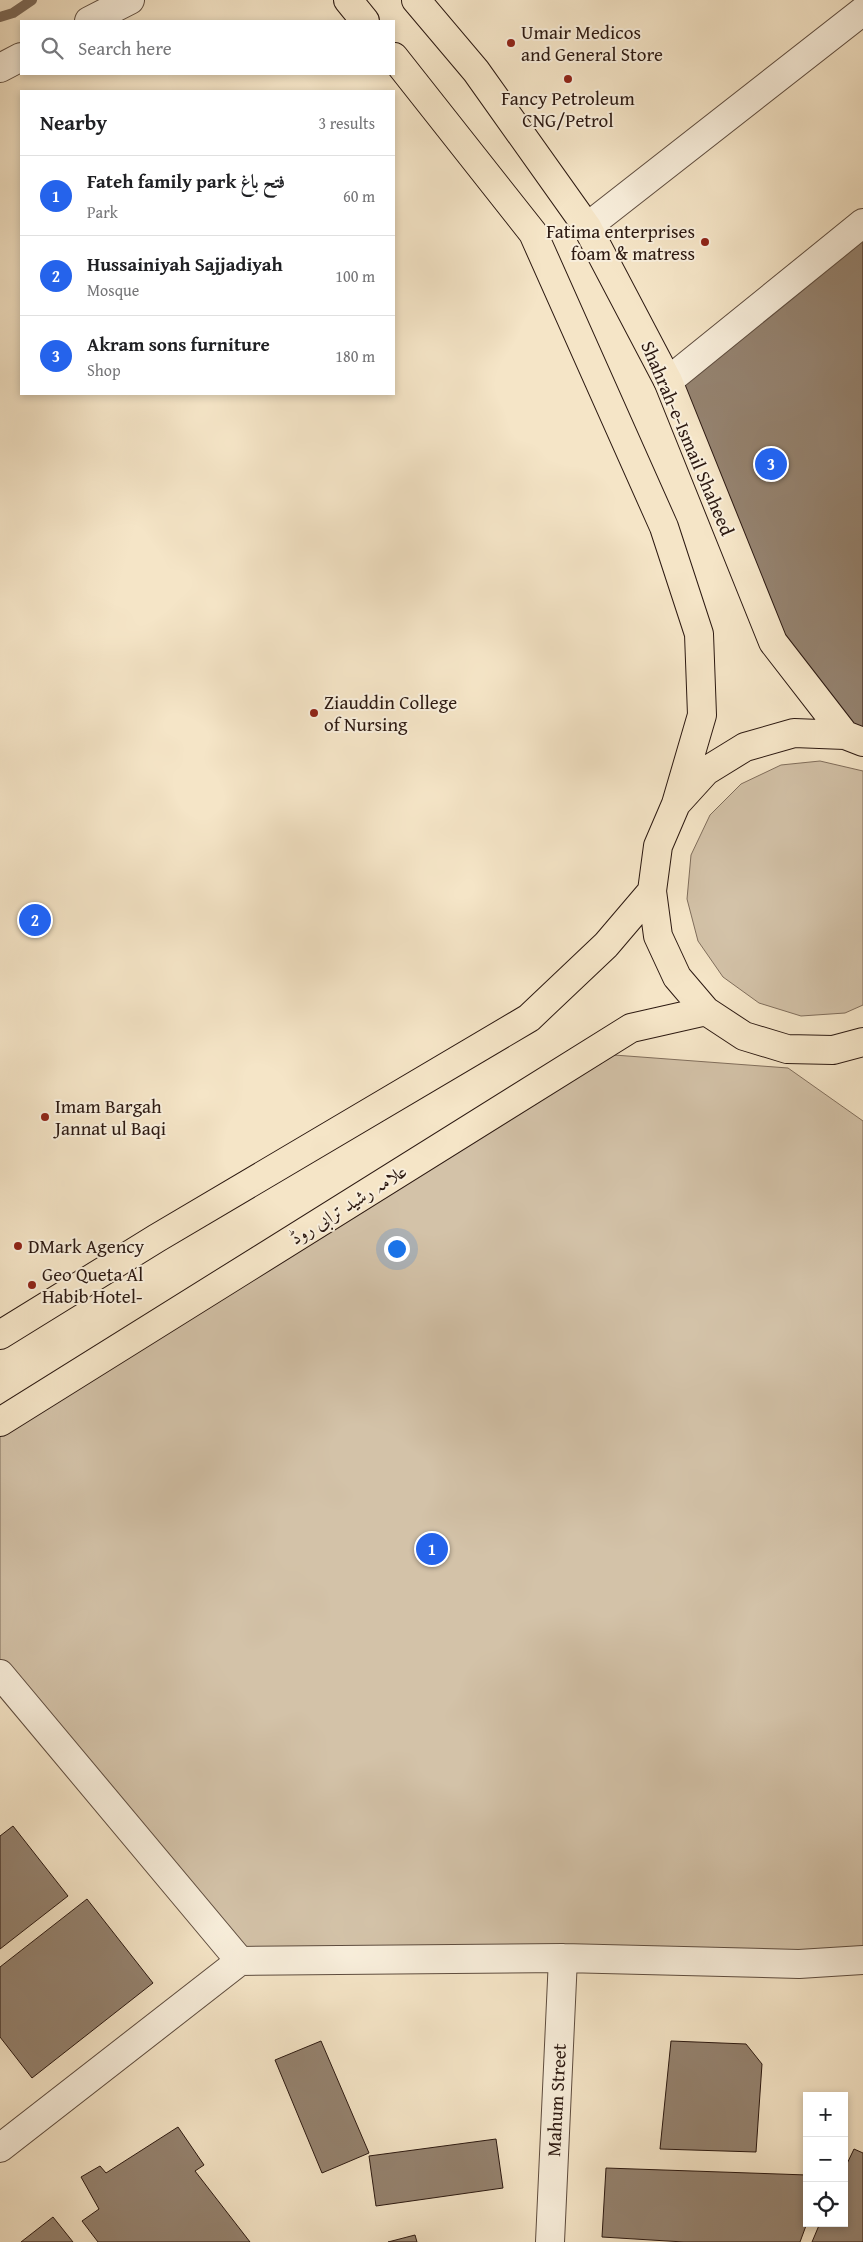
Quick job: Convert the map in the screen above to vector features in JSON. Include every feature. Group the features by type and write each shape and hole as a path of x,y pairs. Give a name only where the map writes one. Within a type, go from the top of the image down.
{"main road":[{"path":"348,0 364,20"},
{"name":"Shahrah-e-Ismail Shaheed","path":"416,0 476,72 587,227 668,381 773,642 854,738"},
{"path":"395,59 533,233 664,527 699,634 702,715 676,804 658,846 652,891 658,936 677,977 706,1011 744,1036 788,1049 833,1050 863,1042"},
{"path":"676,804 706,771 744,746 794,732 854,738"},
{"path":"0,1335 165,1233 529,1018 606,945 652,891"},
{"name":"علامہ رشید ترابی روڈ","path":"0,1422 631,1028 706,1011"}],"street":[{"path":"91,20 130,0"},
{"path":"587,227 863,11"},
{"path":"0,68 20,57"},
{"path":"668,381 863,223"},
{"path":"0,1674 240,1961"},
{"path":"0,2148 240,1961 563,1958 799,1964 863,1960"},
{"name":"Mahum Street","path":"550,2242 563,1958"}],"shaded area":[{"path":"820,761 863,771 863,1005 845,1013 801,1016 759,1003 723,977 698,941 687,899 691,855 710,815 741,784 781,765"},
{"path":"614,1055 788,1068 863,1121 863,1960 231,1951 0,1674 0,1423"}],"building":[{"path":"863,225 863,738 775,640 671,382"},
{"path":"13,1826 68,1896 0,1949 0,1836"},
{"path":"87,1899 153,1983 32,2078 0,2037 0,1967"},
{"path":"321,2041 369,2153 322,2173 275,2060"},
{"path":"671,2041 746,2044 762,2064 756,2152 660,2149"},
{"path":"178,2127 204,2165 195,2171 250,2242 98,2242 82,2221 99,2209 81,2177 100,2166 106,2173"},
{"path":"496,2139 503,2188 376,2206 369,2156"},
{"path":"854,2149 863,2153 863,2242 812,2242 818,2227 848,2227 848,2162"},
{"path":"606,2168 803,2175 803,2227 806,2227 800,2242 684,2242 602,2237"},
{"path":"53,2217 73,2242 21,2242"},
{"path":"415,2235 417,2242 388,2242"}],"waterway":[{"path":"0,17 13,13 32,0"}],"place":[{"name":"Umair Medicos and General Store","path":"511,43"},
{"name":"Fancy Petroleum CNG/Petrol","path":"568,79"},
{"name":"Fatima enterprises foam & matress","path":"705,242"},
{"name":"Akram sons furniture","path":"771,464"},
{"name":"Ziauddin College of Nursing","path":"314,713"},
{"name":"Hussainiyah Sajjadiyah","path":"35,920"},
{"name":"Imam Bargah Jannat ul Baqi","path":"45,1117"},
{"name":"DMark Agency","path":"18,1246"},
{"name":"Geo Queta Al Habib Hotel-","path":"32,1285"},
{"name":"Fateh family park فتح باغ","path":"432,1549"}]}
